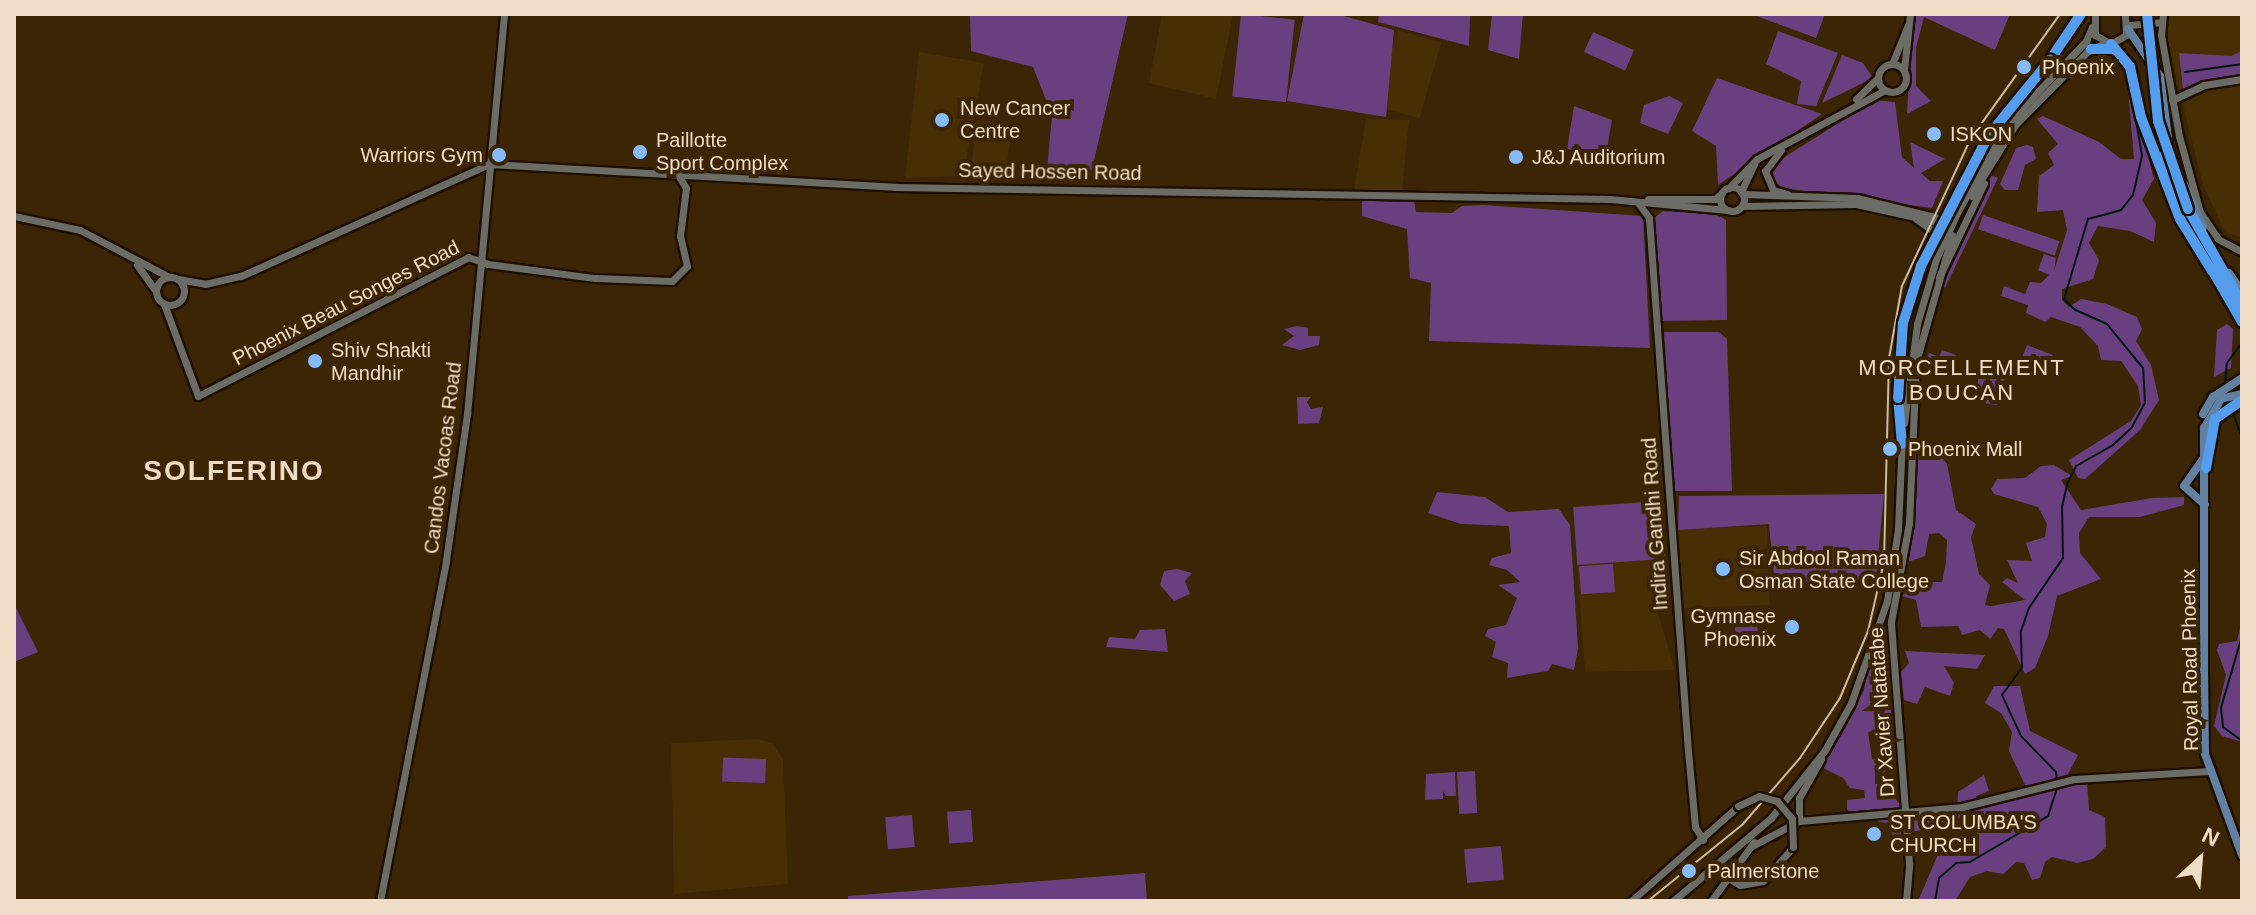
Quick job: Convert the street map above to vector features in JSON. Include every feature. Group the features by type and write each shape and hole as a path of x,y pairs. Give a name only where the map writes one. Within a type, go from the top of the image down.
{"highway":[{"path":"1902,444 1898,398 1903,323 1921,266 1982,145 2050,60 2081,14"},
{"path":"2140,14 2151,123 2212,271"},
{"path":"2147,14 2158,121 2185,210 2242,304"},
{"path":"2091,49 2111,45 2130,67 2141,117 2180,219 2242,322"},
{"path":"2209,249 2224,266"},
{"path":"2206,468 2215,419 2242,397"}],"main road":[{"name":"Candos Vacoas Road","path":"380,901 446,560 468,403 504,14"},
{"path":"1955,222 1964,199 2007,124 2086,41 2095,14"},
{"path":"2125,14 2128,27 2160,76 2175,158 2224,266 2242,292"},
{"path":"1845,109 1878,78 1882,68 1892,64 1910,15"},
{"path":"1910,15 1902,87 1885,90 1845,109 1757,159 1726,190 1727,210 1753,202 1856,204 1913,217 1955,222"},
{"path":"2092,27 2111,45 2128,27 2159,20 2172,100 2200,212 2218,239 2242,252"},
{"path":"1799,821 1799,798 1859,685 1887,601 1898,529 1908,365 1936,259 2006,138 2050,86 2091,49"},
{"path":"1892,64 1904,70"},
{"path":"1878,78 1885,90"},
{"path":"2172,100 2204,85 2242,79"},
{"path":"1935,284 2006,138"},
{"path":"1791,140 1766,163 1767,181 1773,190 1807,196"},
{"path":"1742,206 1742,193 1757,159"},
{"name":"Sayed Hossen Road","path":"489,164 698,179 1614,200 1710,200 1726,190"},
{"path":"14,216 80,230 169,277 220,282 489,164"},
{"path":"680,178 686,188 698,179"},
{"name":"Phoenix Beau Songes Road","path":"164,304 198,396 465,258 595,278 676,280 687,266 680,236 686,188"},
{"path":"1726,190 1857,198 1955,222"},
{"path":"1924,212 1950,211 1964,199"},
{"name":"Sayed Hossen Road","path":"1614,200 1727,210"},
{"path":"1629,201 1644,206 1649,218 1664,204"},
{"path":"1913,217 1933,231 1936,259"},
{"name":"Indira Gandhi Road","path":"1649,218 1695,827 1703,840"},
{"name":"Dr Xavier Natatabe","path":"1906,901 1907,838 1891,622 1909,523 1914,373 1935,284 1955,222"},
{"path":"133,260 164,304 181,301"},
{"path":"156,291 169,277"},
{"path":"172,328 185,290 178,279"},
{"path":"2205,506 2197,495 2184,486 2203,461 2204,411 2213,397 2242,378"},
{"name":"Royal Road Phoenix","path":"2206,468 2204,736 2210,771 2242,855"},
{"path":"2197,495 2206,489"},
{"path":"1711,901 1725,876 1752,846 1825,750"},
{"path":"1907,838 1910,815 1956,808 2058,783 2210,771"},
{"path":"1631,901 1738,806 1759,796 1777,801 1792,819 1793,847 1763,881 1740,885 1725,876"},
{"path":"1752,846 1799,821 1956,808"},
{"path":"1673,901 1771,818"}],"shaded area":[{"path":"970,14 1128,14 1089,182 1046,181 1052,115 1033,67 971,51"},
{"path":"1162,14 1233,14 1216,99 1149,83"},
{"path":"1241,14 1295,20 1286,102 1232,97"},
{"path":"1304,14 1337,14 1394,30 1386,117 1287,101"},
{"path":"1379,14 1470,14 1469,46 1378,22"},
{"path":"1492,14 1523,14 1519,59 1488,50"},
{"path":"1751,14 1825,14 1816,38"},
{"path":"1913,14 2010,14 1995,50 1924,17 1916,48 1916,86 1931,101 1907,114"},
{"path":"2160,14 2242,14 2242,238 2225,232 2203,185"},
{"path":"1398,30 1441,42 1419,118 1376,106"},
{"path":"1778,31 1838,53 1816,106 1797,104 1801,81 1766,64"},
{"path":"1593,32 1634,50 1625,70 1584,52"},
{"path":"2242,51 2242,75 2183,89 2179,53 2231,56"},
{"name":"New Cancer Centre","path":"919,52 984,63 963,176 905,178"},
{"path":"1842,55 1863,63 1873,78 1822,103"},
{"path":"1717,78 1822,114 1718,185 1716,146 1692,131"},
{"path":"2127,78 2154,179 2142,200 2156,223 2154,242 2130,231 2098,226 2089,243 2099,260 2093,279 2062,289 2062,300 2069,307 2081,299 2107,304 2137,317 2142,329 2136,341 2151,365 2159,400 2140,430 2085,479 2078,478 2069,460 2131,421 2141,405 2138,386 2121,361 2101,360 2098,346 2080,327 2051,317 2045,322 2026,313 2028,305 2001,296 2004,286 2025,294 2030,282 2041,283 2049,275 2038,270 2044,254 2056,258 2054,271 2067,230 2063,210 2037,212 2039,176 2054,165 2048,153 2058,144 2037,119 2043,116 2099,142 2121,159 2134,159"},
{"path":"1669,96 1683,103 1668,134 1640,123 1644,105"},
{"path":"1875,100 1895,102 1902,157 1914,168 1910,142 1945,159 1921,173 1930,181 1943,181 1932,208 1783,188 1773,180 1772,165"},
{"path":"1574,106 1612,120 1606,154 1567,149"},
{"path":"1366,119 1409,120 1402,192 1354,190"},
{"path":"977,121 1012,122 1005,181 969,181"},
{"path":"2033,147 2036,159 2025,165 2018,190 2005,190 2000,184 2016,148"},
{"path":"1990,175 1998,178 1945,288 1940,285"},
{"path":"1362,199 1414,201 1416,212 1452,213 1462,206 1483,205 1643,216 1650,348 1429,341 1431,283 1410,278 1407,229 1362,216"},
{"path":"1663,211 1715,214 1726,220 1727,320 1660,321 1654,218"},
{"path":"1983,215 2060,241 2055,256 1978,229"},
{"path":"2227,324 2233,329 2231,368 2214,377 2217,330"},
{"path":"1297,326 1308,328 1308,336 1320,336 1319,345 1300,350 1282,345 1294,336 1284,329"},
{"path":"1664,332 1719,332 1727,339 1732,491 1674,491"},
{"path":"2027,345 2053,355 2048,369 2022,359"},
{"path":"1942,350 1956,355 1947,375 1924,366 1929,353 1939,357"},
{"path":"2002,370 2007,371 1997,405 1975,402 1979,373 1997,375"},
{"path":"1297,397 1311,397 1307,402 1311,409 1323,407 1319,423 1298,424"},
{"path":"1911,456 1942,458 1947,464 1956,510 1976,524 1971,537 1979,574 1990,585 1985,605 2025,600 2002,582 2007,578 2018,583 2007,560 2032,561 2026,543 2045,537 2047,524 2038,507 1994,494 1991,489 1997,479 2025,478 2041,466 2054,465 2072,476 2061,480 2081,510 2152,498 2184,497 2184,505 2140,517 2089,517 2079,533 2080,553 2101,579 2057,596 2048,636 2035,668 2025,674 2004,629 1998,628 1990,639 1980,630 1962,635 1958,626 1921,627 1916,600 1902,596 1920,582 1942,582 1946,562 1947,540 1939,533 1929,534 1925,556 1908,562"},
{"path":"1437,492 1485,497 1508,512 1559,509 1570,525 1578,648 1574,670 1552,664 1548,671 1507,678 1508,663 1492,657 1496,642 1485,636 1488,629 1506,625 1517,598 1498,585 1520,582 1507,570 1489,565 1492,558 1511,553 1509,526 1461,524 1428,513"},
{"path":"1884,494 1876,578 1775,586 1769,524 1678,530 1679,496"},
{"path":"1661,501 1665,559 1652,572 1654,600 1675,670 1585,672 1573,506"},
{"path":"1661,501 1665,559 1577,565 1573,507"},
{"name":"Sir Abdool Raman Osman State College","path":"1767,526 1770,605 1678,608 1675,529"},
{"path":"1613,564 1615,592 1581,594 1579,566"},
{"path":"1177,569 1192,573 1185,581 1190,594 1174,601 1160,585 1164,571"},
{"path":"14,604 38,652 14,662"},
{"path":"1756,612 1759,646 1737,648 1734,614"},
{"path":"2242,619 2242,742 2222,736 2214,726 2226,675 2217,650 2219,644 2237,641"},
{"path":"1165,629 1168,652 1106,647 1109,637 1135,639 1140,630"},
{"path":"1905,651 1985,655 1977,669 1944,666 1954,683 1950,696 1925,687 1917,704 1904,700 1901,672 1909,663"},
{"path":"1881,665 1893,720 1888,727 1868,732 1872,759 1891,758 1883,775 1875,776 1875,784 1894,786 1896,800 1911,814 1941,811 1946,818 1940,825 1909,833 1906,858 1886,823 1852,816 1847,809 1847,800 1865,798 1864,790 1850,788 1843,778 1821,767 1864,690 1868,669"},
{"path":"1994,686 2020,686 2030,731 2078,755 2068,774 2026,787 2009,751 2012,732 2001,713 1985,703"},
{"path":"758,739 772,743 783,759 788,884 674,894 671,743"},
{"path":"723,757 766,759 765,783 722,781"},
{"path":"1475,771 1477,813 1459,814 1457,772"},
{"path":"1455,772 1456,796 1446,796 1443,791 1443,799 1425,800 1426,774"},
{"path":"1984,775 1989,791 1976,796 1973,803 2087,782 2089,810 2105,817 2106,847 2093,859 2077,863 2052,857 2045,862 2040,878 2032,880 2024,863 2016,862 2003,874 1987,871 1970,877 1955,901 1918,901 1939,852 1964,855 1975,847 1979,822 1957,818 1958,792"},
{"path":"971,810 973,842 949,844 947,812"},
{"path":"912,815 915,847 888,849 885,817"},
{"path":"1501,846 1504,880 1467,883 1464,849"},
{"path":"1145,873 1147,901 848,901 848,896"}],"waterway":[{"path":"2185,72 2242,64"},
{"path":"2057,780 2056,772 2021,736 2002,695 2022,667 2021,631 2029,608 2063,558 2062,507 2068,482 2076,466 2113,445 2132,427 2145,403 2143,368 2107,324 2075,310 2064,299 2088,219 2121,210 2133,195 2142,156 2133,102"},
{"path":"2225,384 2227,363 2242,342"},
{"path":"2233,413 2242,438"},
{"path":"2242,636 2221,708 2223,727 2242,741"},
{"path":"1935,901 1939,878 1956,863 1970,862 2048,816 2058,786"}],"tram line":[{"path":"1648,901 1743,824 1800,758 1840,698 1868,631 1884,562 1889,358 1902,286 1971,138 2060,14"}],"place":[{"name":"Phoenix","path":"2024,67"},
{"name":"New Cancer Centre","path":"942,120"},
{"name":"ISKON","path":"1934,134"},
{"name":"Paillotte Sport Complex","path":"640,152"},
{"name":"Warriors Gym","path":"499,155"},
{"name":"J&J Auditorium","path":"1516,157"},
{"name":"Shiv Shakti Mandhir","path":"315,361"},
{"name":"Phoenix Mall","path":"1890,449"},
{"name":"Sir Abdool Raman Osman State College","path":"1723,569"},
{"name":"Gymnase Phoenix","path":"1792,627"},
{"name":"ST COLUMBA'S CHURCH","path":"1874,834"},
{"name":"Palmerstone","path":"1689,871"}],"district":[{"name":"MORCELLEMENT BOUCAN","path":"1962,380"},
{"name":"SOLFERINO","path":"234,471"}]}
